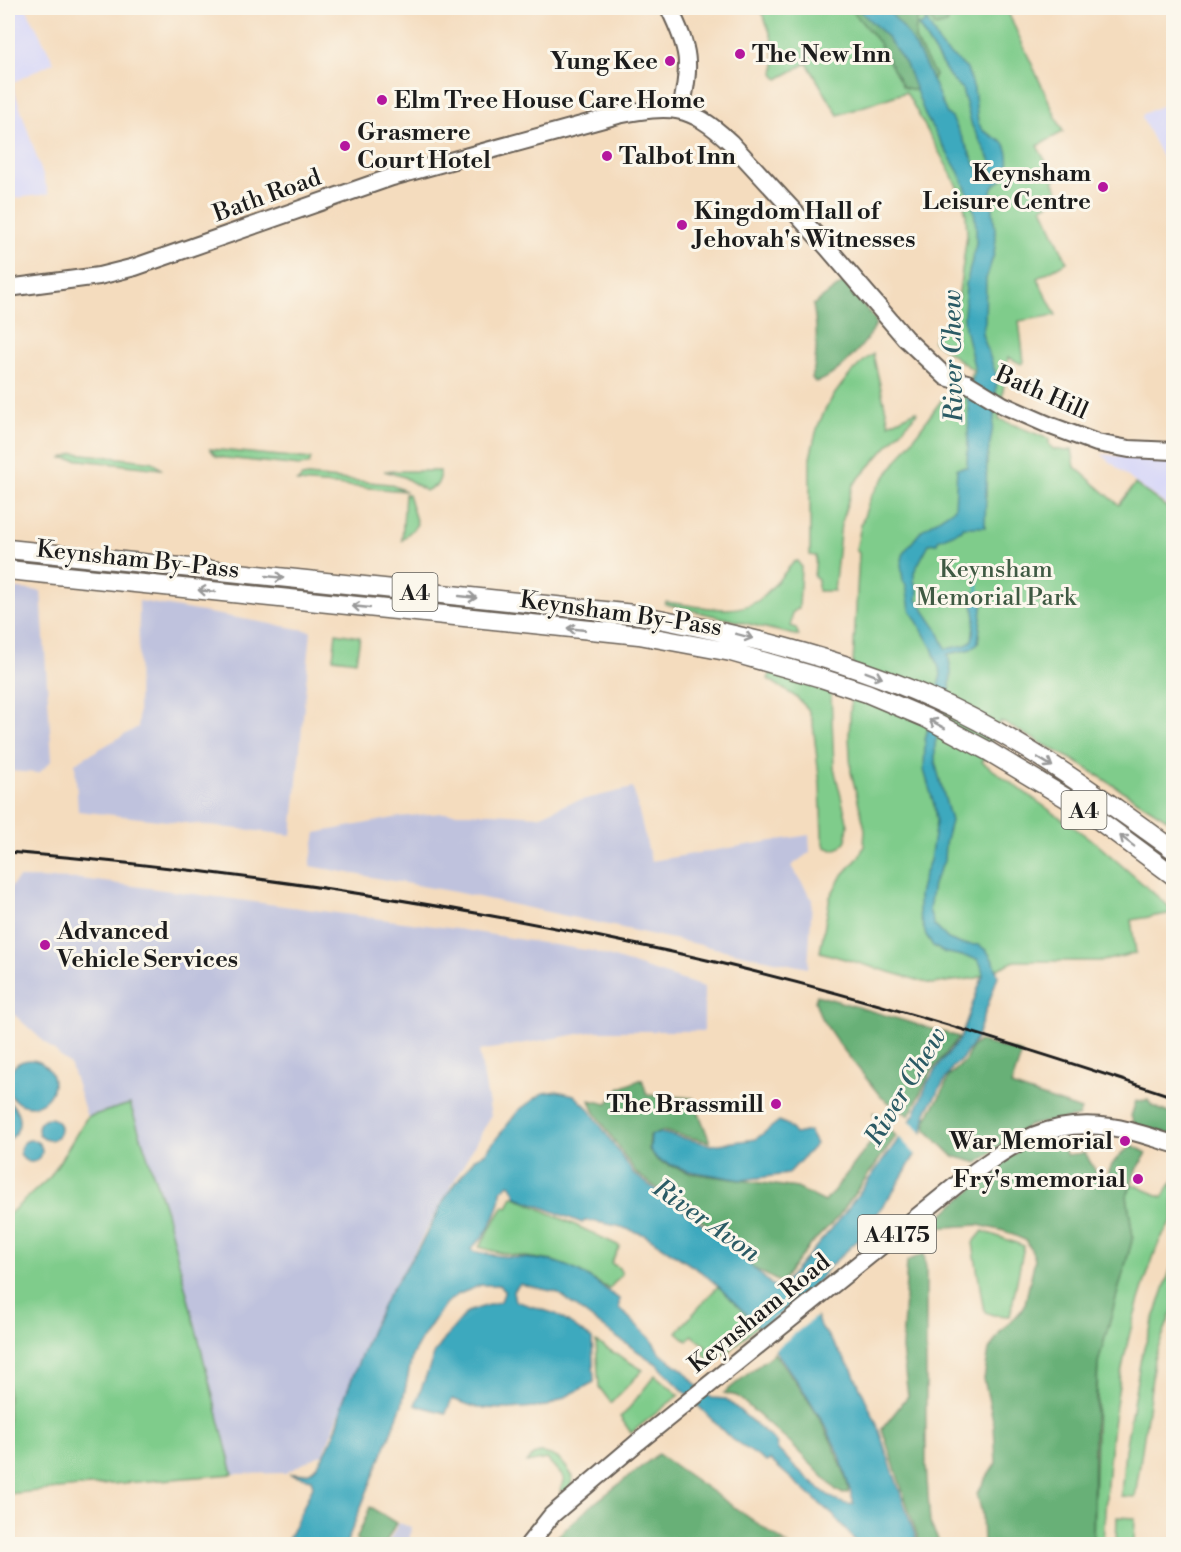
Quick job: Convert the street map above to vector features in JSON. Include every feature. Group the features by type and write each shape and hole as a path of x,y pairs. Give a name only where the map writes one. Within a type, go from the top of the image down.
{"highway":[{"name":"Keynsham By-Pass","path":"8,549 634,615 730,633 819,656 932,699 996,732 1088,788 1173,850"},
{"name":"Keynsham By-Pass","path":"8,570 639,635 731,652 867,693 926,718 988,751 1081,807 1173,876"}],"main road":[{"path":"669,8 685,42 688,60 688,80 681,110"},
{"name":"Bath Road","path":"8,288 118,272 156,261 392,177 618,115 653,108 681,110"},
{"name":"Bath Hill","path":"681,110 714,127 730,142 827,247 905,338 946,377 967,384 1004,405 1051,426 1097,443 1129,449 1173,451"},
{"name":"Keynsham Road","path":"529,1545 552,1515 638,1442 959,1183 1010,1146 1033,1134 1066,1127 1100,1126 1173,1144"}],"shaded area":[{"path":"8,8 26,8 54,62 12,83 49,194 8,199"},
{"path":"1173,101 1173,178 1142,118 1143,114"},
{"path":"1101,454 1173,463 1173,510 1133,481"},
{"path":"8,588 41,591 52,760 39,773 8,771"},
{"path":"139,601 311,631 292,835 78,811 75,763 138,727"},
{"path":"633,788 651,861 809,835 810,852 791,866 812,899 808,968 455,892 310,866 316,833 399,817 441,813 539,816 569,803"},
{"path":"19,878 81,879 456,929 592,951 704,987 704,1031 596,1031 479,1051 491,1116 375,1321 324,1453 285,1473 233,1474 166,1212 130,1105 87,1117 71,1066 8,1009 8,890"},
{"path":"399,1523 411,1527 409,1544 387,1544"}],"green space":[{"name":"Keynsham Memorial Park","path":"759,8 1006,8 1063,132 1037,146 1056,179 1053,181 1061,197 1042,207 1067,262 1037,278 1056,315 1019,321 1024,362 1021,364 1008,357 999,419 1049,439 1049,444 1053,449 1067,451 1072,449 1075,467 1119,505 1135,484 1173,512 1173,823 1075,761 1000,721 982,762 1096,843 1173,910 1173,913 1131,920 1136,953 1103,961 1015,961 977,978 931,984 820,952 830,897 841,877 859,857 864,846 865,829 851,772 849,737 859,553 856,550 861,525 871,496 943,398 963,395 973,370 933,341 937,330 956,313 967,235 966,215 963,199 951,174 906,92 838,115 807,63 778,79 774,74 775,57 772,40"},
{"path":"850,8 952,8 947,24 936,27 928,15 917,19 915,39 935,75 929,87 918,91 903,87 879,43"},
{"path":"844,282 875,319 876,324 850,359 832,374 815,382 812,378 817,342 813,305"},
{"path":"873,354 889,424 916,411 917,413 853,485 841,523 834,591 818,591 818,579 814,577 816,556 810,555 810,458 814,439 824,412 836,393 857,367"},
{"path":"210,449 311,459 309,464 300,466 225,458 216,456"},
{"path":"74,453 153,462 161,469 63,458"},
{"path":"384,471 440,471 440,478 437,485 426,491 404,477"},
{"path":"302,477 389,484 406,491 297,482"},
{"path":"405,494 408,494 417,524 402,541"},
{"path":"797,561 801,566 799,608 792,613 791,626 796,628 799,636 665,604 666,602 727,609 750,605 764,596"},
{"path":"336,633 360,637 356,661 333,658"},
{"path":"771,672 831,693 834,768 848,825 846,840 841,847 833,850 825,847 822,836 820,785 813,724 808,709 796,697 768,679"},
{"path":"817,995 959,1037 931,1072 909,1116 881,1097 839,1044 821,1018 815,1001"},
{"path":"979,1041 1022,1053 1011,1086 1081,1110 1078,1117 1029,1125 978,1163 953,1156 926,1130 927,1117 942,1093 949,1076 965,1061 972,1047"},
{"path":"642,1079 647,1095 693,1098 710,1142 662,1131 650,1135 649,1150 658,1161 690,1173 797,1188 825,1202 882,1128 873,1112 896,1136 838,1217 809,1246 781,1283 755,1269 705,1223 636,1173 594,1111 590,1100 607,1104 620,1088"},
{"path":"1148,1100 1152,1106 1173,1115 1173,1135 1135,1125 1131,1116 1136,1101"},
{"path":"130,1104 166,1212 233,1474 8,1494 8,1215 50,1177 87,1117"},
{"path":"1054,1138 1063,1142 1066,1155 1085,1153 1102,1182 1109,1181 1112,1165 1132,1145 1147,1153 1135,1173 1127,1196 1133,1237 1098,1363 1094,1435 1093,1544 983,1544 982,1514 977,1493 996,1463 994,1425 984,1379 989,1350 1001,1331 1024,1308 1035,1259 1027,1241 1004,1231 978,1225 933,1228 944,1213 1020,1149"},
{"path":"1173,1181 1173,1221 1161,1238 1153,1257 1138,1303 1122,1371 1111,1440 1103,1544 1093,1544 1098,1363 1133,1237 1127,1196 1132,1184 1162,1197"},
{"path":"513,1196 620,1246 611,1263 619,1268 622,1274 609,1289 578,1271 553,1261 500,1253 479,1247 504,1206 508,1208"},
{"path":"983,1231 1024,1246 1010,1316 993,1315 985,1312 983,1306 973,1243"},
{"path":"924,1254 926,1268 926,1465 930,1523 940,1544 920,1544 882,1429 908,1396 902,1349 907,1261"},
{"path":"1173,1262 1173,1309 1154,1358 1135,1497 1121,1496 1125,1450 1141,1357"},
{"path":"718,1286 757,1326 725,1355 721,1352 711,1362 701,1352 706,1346 692,1335 687,1341 677,1332"},
{"path":"596,1342 643,1370 611,1403 599,1387"},
{"path":"774,1353 804,1394 830,1438 848,1484 848,1493 843,1494 836,1490 791,1444 737,1396 724,1393"},
{"path":"655,1375 679,1395 631,1433 620,1417"},
{"path":"540,1453 556,1457 567,1467 573,1477 569,1492 560,1491 564,1478 547,1459 527,1463 533,1455"},
{"path":"658,1454 787,1544 549,1544 592,1505"},
{"path":"370,1507 396,1523 385,1544 366,1544 356,1540"},
{"path":"1117,1517 1135,1518 1134,1544 1116,1544"}],"water":[{"path":"857,8 885,8 896,19 914,44 947,114 952,118 981,175 988,180 993,174 991,161 972,126 962,89 951,79 917,24 920,26 926,22 923,15 941,47 967,69 974,89 978,122 982,130 1004,143 1008,157 1008,168 1004,177 993,186 991,191 996,239 986,279 985,322 982,334 997,377 994,420 987,461 985,527 963,527 962,530 938,540 937,543 929,544 914,572 914,581 918,591 917,600 937,629 946,649 966,645 972,640 975,618 971,593 984,593 978,643 971,649 948,654 951,671 950,688 935,744 935,762 951,821 945,844 944,861 933,884 929,910 934,925 948,939 961,944 979,945 987,951 994,962 998,976 976,1039 963,1058 952,1068 926,1112 921,1145 894,1190 859,1239 826,1270 811,1291 808,1300 820,1325 852,1370 876,1422 918,1544 858,1544 835,1517 770,1460 766,1462 729,1437 657,1364 616,1337 556,1292 520,1284 513,1291 515,1301 556,1314 592,1339 594,1382 548,1406 509,1409 478,1408 452,1399 446,1413 415,1405 435,1352 450,1332 467,1312 501,1301 505,1291 499,1285 481,1285 459,1294 445,1304 412,1356 402,1405 346,1544 286,1544 313,1486 311,1479 290,1474 309,1472 320,1461 336,1430 342,1404 371,1330 387,1297 422,1242 447,1195 475,1158 485,1153 519,1110 543,1093 557,1091 574,1095 590,1110 634,1174 720,1237 772,1285 781,1287 840,1219 895,1144 914,1115 928,1082 960,1039 983,975 977,959 943,952 933,946 926,935 919,914 919,895 930,860 936,822 934,805 924,770 925,740 941,674 932,648 910,609 901,564 904,552 922,530 955,508 957,468 967,467 969,410 967,399 975,370 964,316 966,284 976,244 976,228 974,210 961,176 926,117 906,64 886,36","holes":["509,1184 517,1197 582,1223 586,1220 618,1226 645,1235 703,1273 718,1286 758,1326 806,1394 840,1456 854,1504 846,1504 825,1493 778,1450 776,1442 726,1399 712,1398 697,1386 684,1371 660,1353 650,1338 619,1308 619,1299 595,1282 560,1263 473,1251 471,1249 482,1238 495,1216 500,1203 501,1191"]},
{"path":"30,1060 46,1067 53,1083 46,1099 30,1106 14,1099 7,1083 14,1067"},
{"path":"8,1101 19,1116 19,1126 8,1141"},
{"path":"49,1118 57,1121 60,1129 57,1137 49,1140 41,1137 38,1129 41,1121"},
{"path":"779,1121 788,1125 795,1134 809,1131 816,1144 788,1174 742,1180 689,1171 658,1160 650,1150 651,1135 661,1133 712,1145 756,1139"},
{"path":"31,1140 39,1143 42,1151 39,1159 31,1162 23,1159 20,1151 23,1143"}],"pier":[{"path":"908,1119 925,1136 924,1146 917,1156 897,1135"},
{"path":"821,1282 811,1300 818,1315 772,1352 758,1332"}],"waterway":[{"path":"977,571 978,596"}],"railway":[{"path":"8,852 175,868 342,891 507,919 672,952 862,1000 1049,1056 1174,1097"}],"place":[{"name":"The New Inn","path":"740,54"},
{"name":"Yung Kee","path":"670,61"},
{"name":"Elm Tree House Care Home","path":"382,100"},
{"name":"Grasmere Court Hotel","path":"345,146"},
{"name":"Talbot Inn","path":"607,156"},
{"name":"Keynsham Leisure Centre","path":"1103,187"},
{"name":"Kingdom Hall of Jehovah's Witnesses","path":"682,225"},
{"name":"Advanced Vehicle Services","path":"45,945"},
{"name":"The Brassmill","path":"776,1104"},
{"name":"War Memorial","path":"1125,1141"},
{"name":"Fry's memorial","path":"1138,1179"}],"water label":[{"name":"River Chew","path":"952,356"},
{"name":"River Chew","path":"905,1086"},
{"name":"River Avon","path":"707,1220"}]}
